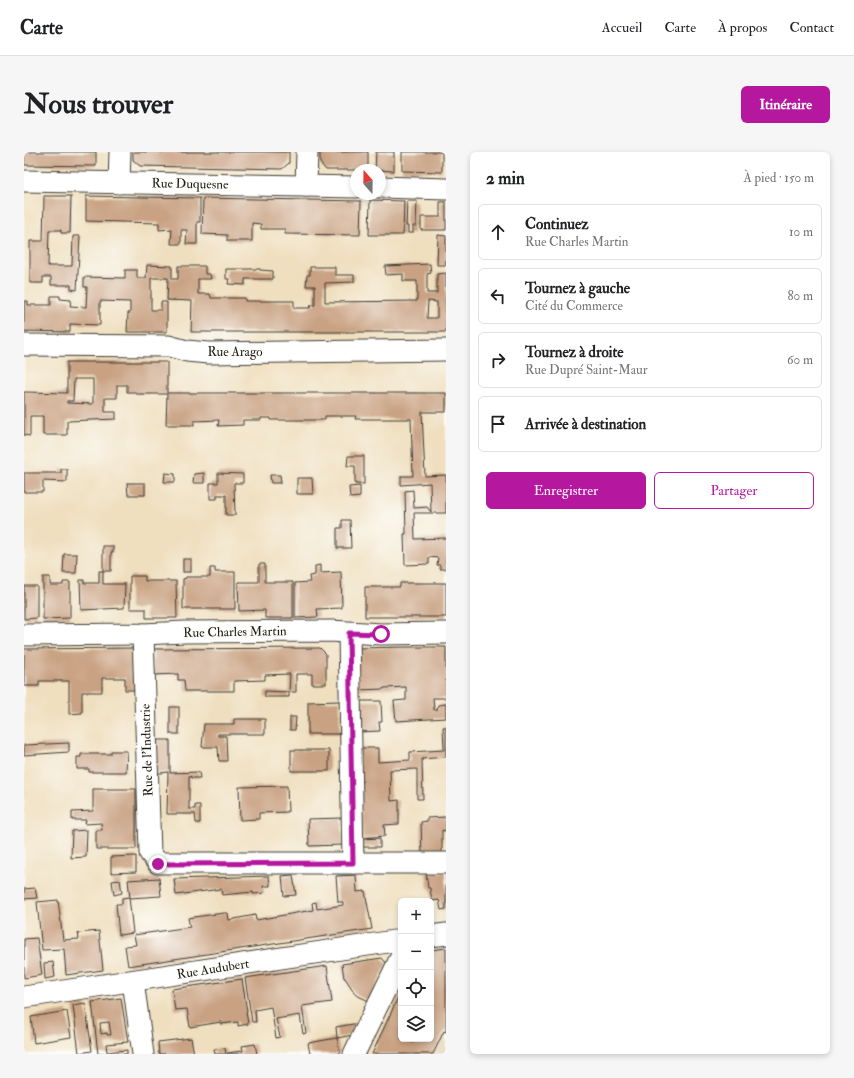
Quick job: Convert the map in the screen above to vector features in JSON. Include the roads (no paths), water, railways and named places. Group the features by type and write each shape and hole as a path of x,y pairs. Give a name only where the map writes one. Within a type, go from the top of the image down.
{"street":[{"path":"119,183 120,152"},
{"path":"306,186 307,152"},
{"name":"Rue Duquesne","path":"24,181 350,187"},
{"path":"386,188 446,189"},
{"name":"Rue Arago","path":"24,345 169,346 187,351 208,353 446,350"},
{"name":"Rue Charles Martin","path":"24,635 331,631 381,634 446,633"},
{"path":"349,633 353,863 446,863"},
{"name":"Rue de l'Industrie","path":"143,634 150,853 158,864 353,863"},
{"path":"434,936 446,934"},
{"name":"Rue Audubert","path":"24,997 398,940"},
{"path":"354,1054 398,963"},
{"path":"133,981 143,1054"}]}
